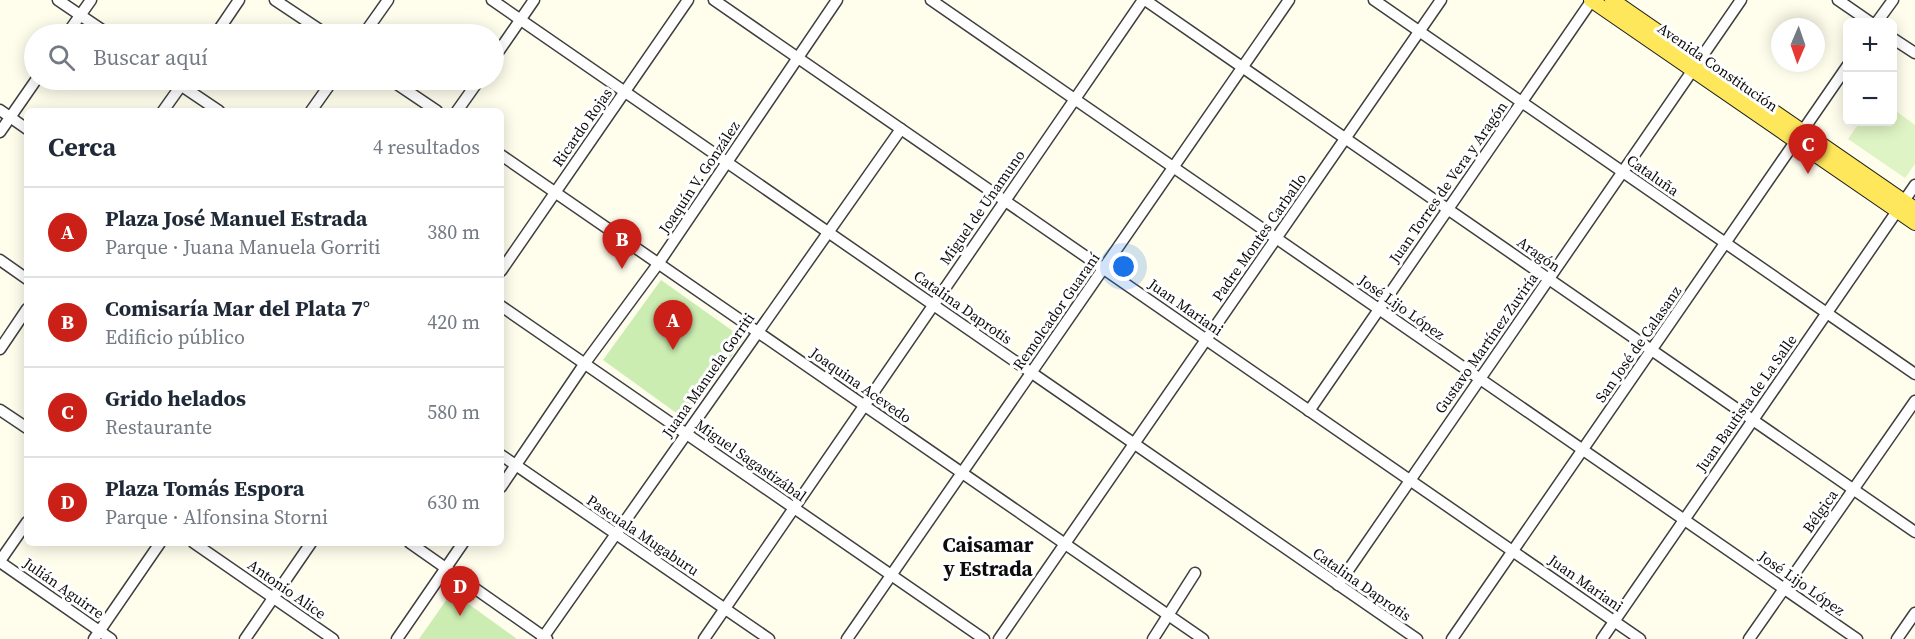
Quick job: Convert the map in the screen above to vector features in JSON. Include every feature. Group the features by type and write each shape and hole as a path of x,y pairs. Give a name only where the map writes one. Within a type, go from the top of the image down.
{"main road":[{"name":"Avenida Constitución","path":"1591,0 1696,65 1905,207 1915,223"},
{"name":"Avenida Constitución","path":"1612,0 1696,65"}],"street":[{"path":"58,0 94,24"},
{"path":"74,24 91,0"},
{"path":"223,24 239,0"},
{"path":"275,0 311,24"},
{"path":"371,24 388,0"},
{"name":"Catalina Daprotis","path":"492,0 1417,639"},
{"path":"504,43 534,0"},
{"name":"Ricardo Rojas","path":"504,267 688,0"},
{"name":"Juan Mariani","path":"714,0 1640,639"},
{"name":"Joaquín V. González","path":"504,483 585,363 658,264 837,0"},
{"name":"José Lijo López","path":"931,0 1857,639"},
{"name":"Miguel de Unamuno","path":"704,639 1144,0"},
{"name":"Aragón","path":"1144,0 1915,532"},
{"name":"Remolcador Guaraní","path":"847,639 1289,0"},
{"name":"Cataluña","path":"1374,0 1915,374"},
{"name":"Padre Montes Carballo","path":"999,639 1441,0"},
{"name":"Juan Torres de Vera y Aragón","path":"1309,411 1591,0"},
{"name":"Gustavo Martínez Zuviría","path":"1338,585 1742,0"},
{"path":"1838,0 1864,18"},
{"path":"1880,18 1893,0"},
{"path":"1897,41 1915,53"},
{"name":"San José de Calasanz","path":"1452,639 1843,72"},
{"path":"0,132 29,90"},
{"path":"165,108 175,90"},
{"path":"192,90 215,108"},
{"path":"313,108 326,90"},
{"path":"406,90 432,108"},
{"path":"459,108 472,90"},
{"path":"0,110 24,127"},
{"name":"Juana Manuela Gorriti","path":"544,638 901,129"},
{"name":"Joaquina Acevedo","path":"504,157 1203,639"},
{"name":"Juan Bautista de La Salle","path":"1602,639 1827,313 1905,207 1915,184"},
{"path":"0,260 24,277"},
{"name":"Miguel Sagastizábal","path":"504,308 984,639"},
{"path":"0,349 24,313"},
{"name":"Bélgica","path":"1749,639 1915,401"},
{"path":"0,410 24,426"},
{"name":"Pascuala Mugaburu","path":"504,457 769,639"},
{"path":"0,562 24,526"},
{"path":"96,635 158,546"},
{"name":"Antonio Alice","path":"198,546 333,639"},
{"path":"245,639 309,546"},
{"path":"414,546 544,638"},
{"path":"397,639 461,546"},
{"name":"Julián Aguirre","path":"0,562 96,635 111,639"},
{"path":"1153,639 1196,573"},
{"path":"1897,639 1915,613"}],"green space":[{"path":"1897,112 1915,125 1915,164 1905,178 1848,139 1857,126 1897,126"},
{"path":"661,280 744,339 686,420 603,360"},
{"path":"452,592 517,639 419,639"}],"place":[{"name":"Grido helados","path":"1808,174"},
{"name":"Comisaría Mar del Plata 7°","path":"622,269"},
{"name":"Plaza José Manuel Estrada","path":"673,350"},
{"name":"Plaza Tomás Espora","path":"460,616"}],"district":[{"name":"Caisamar y Estrada","path":"988,556"}]}
